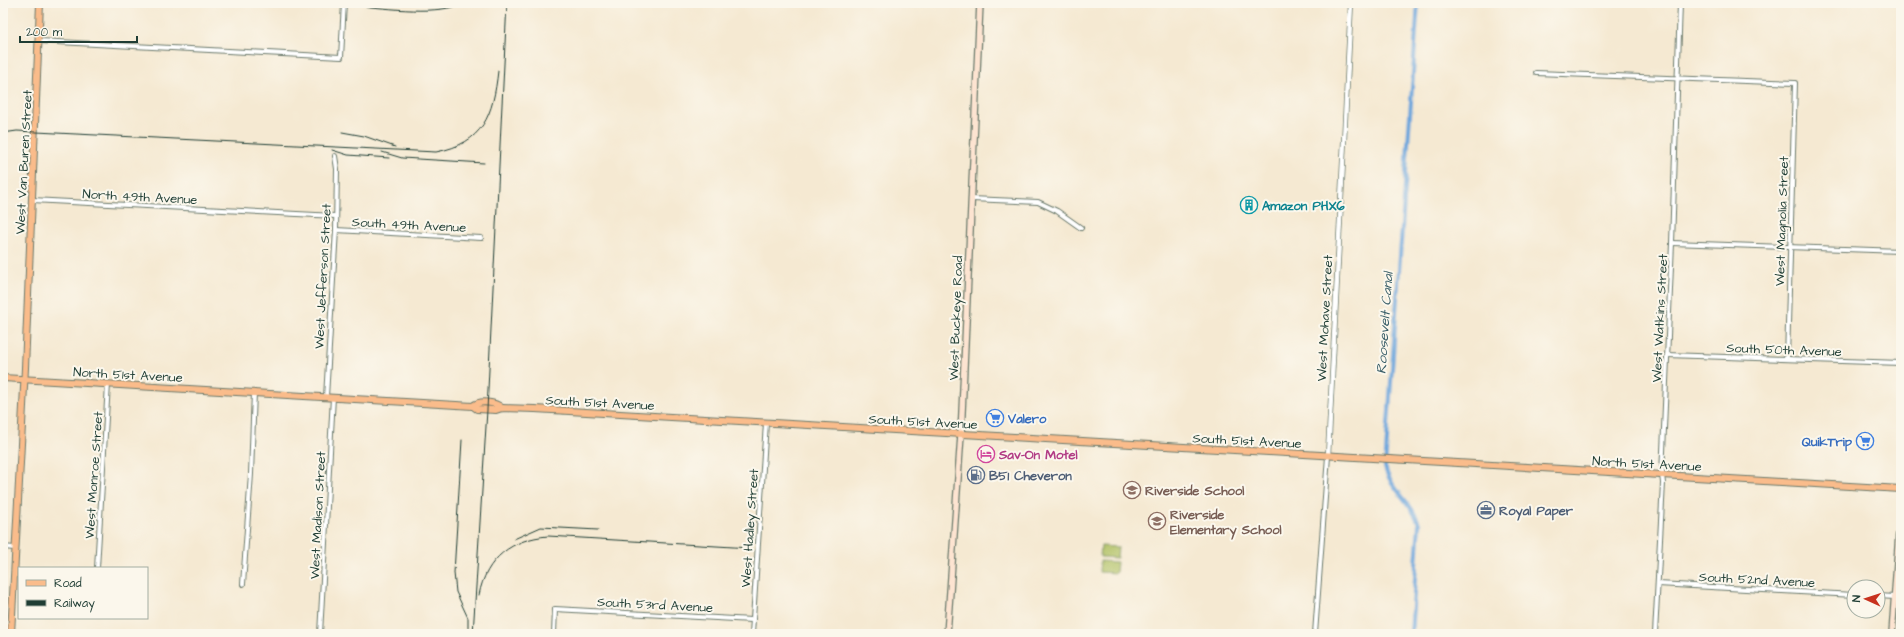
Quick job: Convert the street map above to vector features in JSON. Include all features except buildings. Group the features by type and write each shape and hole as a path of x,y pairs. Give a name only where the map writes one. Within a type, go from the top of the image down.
{"main road":[{"name":"West Van Buren Street","path":"11,634 25,379 40,3"},
{"name":"West Buckeye Road","path":"947,634 961,434 980,3"},
{"name":"North 51st Avenue","path":"3,378 253,392"},
{"name":"South 51st Avenue","path":"253,392 473,406 477,409 496,410 502,408 1392,459"},
{"name":"North 51st Avenue","path":"1392,459 1901,489"},
{"path":"1892,634 1901,504"}],"street":[{"path":"39,40 341,57 344,3"},
{"name":"West Mohave Street","path":"1315,634 1328,456 1351,3"},
{"name":"West Watkins Street","path":"1656,634 1663,483 1662,475 1680,3"},
{"path":"1536,73 1678,77"},
{"name":"West Magnolia Street","path":"1678,77 1795,83 1787,359"},
{"name":"West Jefferson Street","path":"326,397 336,230 335,216 337,169 335,156"},
{"name":"North 49th Avenue","path":"32,200 246,211"},
{"path":"971,200 1038,202 1057,211 1081,228"},
{"name":"South 49th Avenue","path":"246,211 335,216"},
{"name":"South 49th Avenue","path":"336,230 481,238"},
{"path":"1672,243 1901,251"},
{"name":"South 50th Avenue","path":"1667,355 1901,363"},
{"name":"West Monroe Street","path":"97,567 108,384"},
{"path":"243,584 251,474 253,392"},
{"name":"West Madison Street","path":"320,634 334,397"},
{"name":"West Hadley Street","path":"752,634 766,423"},
{"path":"3,547 15,548"},
{"name":"South 52nd Avenue","path":"1658,584 1846,595"},
{"path":"1886,596 1895,597"},
{"name":"South 53rd Avenue","path":"554,634 556,609 752,620"}],"green space":[{"path":"1101,546 1118,547 1117,558 1100,557"},
{"path":"1100,561 1117,562 1116,573 1099,572"}],"waterway":[{"name":"Roosevelt Canal","path":"1411,634 1419,524 1412,509 1396,489 1385,467 1418,3"}],"railway":[{"path":"358,6 427,10 454,7 465,3"},
{"path":"473,634 487,410 507,3"},
{"path":"3,133 17,131 436,152 452,148 465,142 483,125 489,114 493,101 498,71"},
{"path":"342,132 364,136 395,147"},
{"path":"332,150 348,155 389,158"},
{"path":"382,152 402,158 484,163"},
{"path":"462,440 454,573 456,592 468,618 468,628"},
{"path":"514,539 541,527 598,530"},
{"path":"479,595 482,582 494,561 512,546 535,538 548,536 750,548"}],"place":[{"name":"Amazon PHX6","path":"1249,205"},
{"name":"Valero","path":"995,418"},
{"name":"QuikTrip","path":"1865,441"},
{"name":"Sav-On Motel","path":"986,454"},
{"name":"B51 Cheveron","path":"976,475"},
{"name":"Riverside School","path":"1132,490"},
{"name":"Royal Paper","path":"1486,510"},
{"name":"Riverside Elementary School","path":"1157,521"}]}
